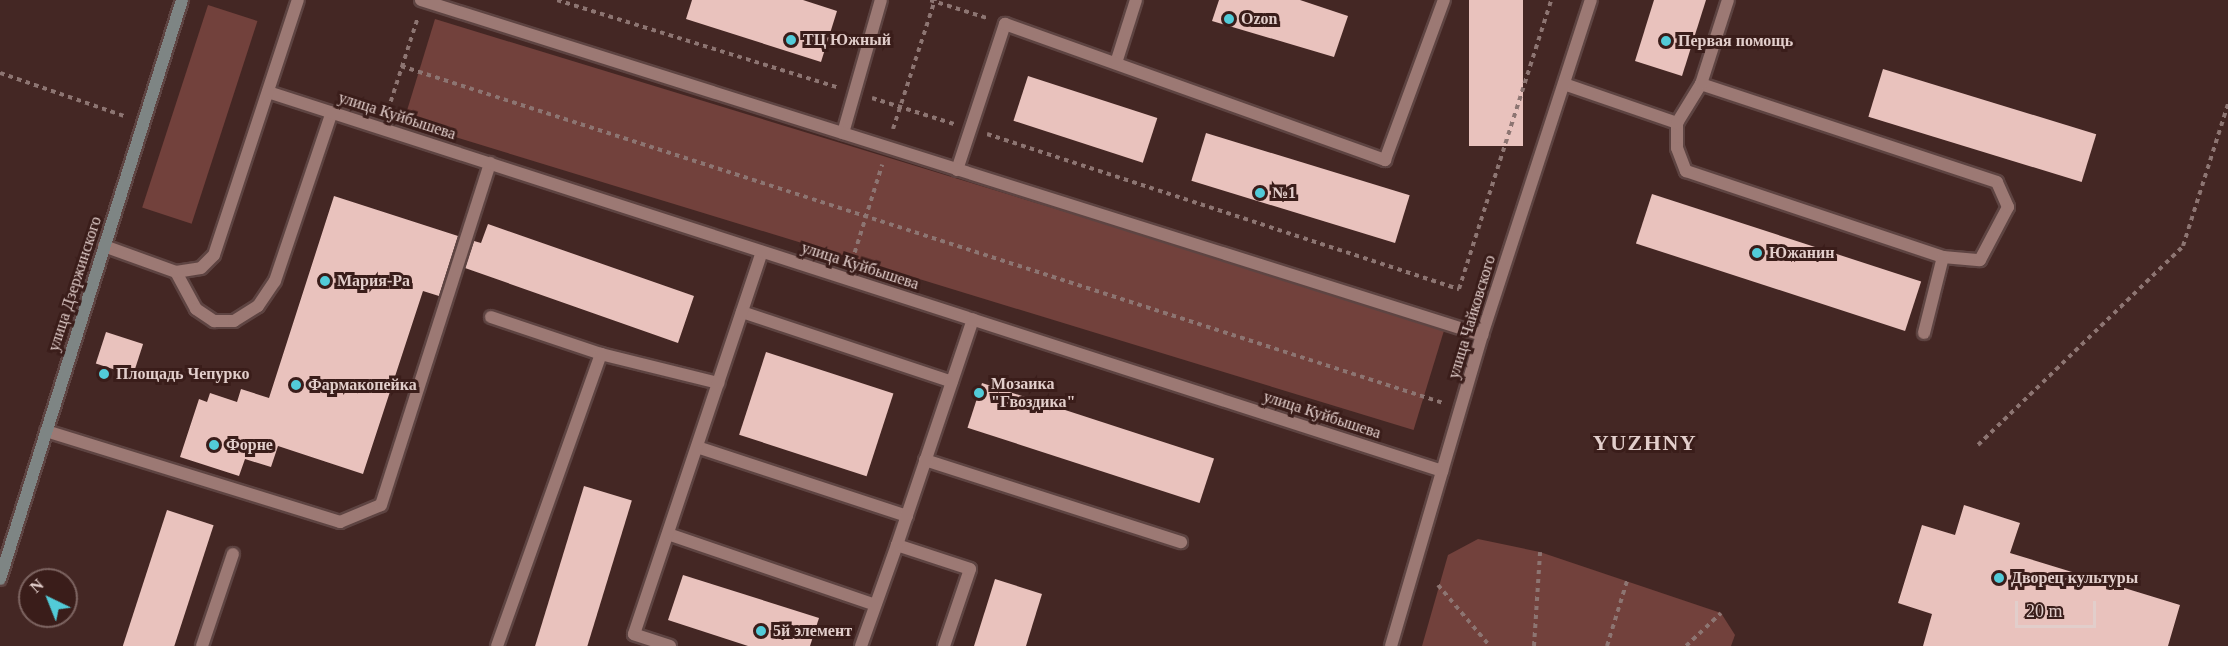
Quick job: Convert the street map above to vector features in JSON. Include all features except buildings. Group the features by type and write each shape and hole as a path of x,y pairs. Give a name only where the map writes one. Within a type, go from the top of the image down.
{"main road":[{"name":"улица Дзержинского","path":"0,579 182,0"}],"street":[{"path":"104,246 176,272 201,268 214,255 298,0"},
{"path":"422,0 1482,335"},
{"path":"843,133 881,0"},
{"path":"1116,63 1136,0"},
{"path":"957,170 1005,24 1385,160 1444,0"},
{"name":"улица Чайковского","path":"1391,646 1482,335 1591,0"},
{"path":"1701,84 1997,182 2008,207 1994,241 1980,260 1943,257 1686,171 1677,148 1677,123 1701,84 1728,0"},
{"path":"1564,84 1677,123"},
{"name":"улица Куйбышева","path":"268,93 1442,471"},
{"path":"176,272 196,309 214,321 234,321 258,306 275,281 332,112"},
{"path":"46,431 340,522 381,505 490,163"},
{"path":"670,646 634,634 762,252"},
{"path":"1924,333 1943,257"},
{"path":"742,312 952,382"},
{"path":"491,317 602,354 718,383"},
{"path":"861,646 973,319"},
{"path":"497,646 602,354"},
{"path":"697,447 907,516"},
{"path":"925,460 1181,542"},
{"path":"668,534 875,605"},
{"path":"897,545 970,569 944,646"},
{"path":"202,646 233,554"}],"path":[{"path":"382,128 422,0"},
{"path":"557,0 970,129 1459,290 1551,0"},
{"path":"930,0 1005,24"},
{"path":"402,66 1461,409"},
{"path":"0,73 143,123"},
{"path":"1978,445 2184,246 2228,104"},
{"path":"1534,646 1539,552"},
{"path":"1607,646 1628,581"},
{"path":"1438,585 1490,646"},
{"path":"1686,646 1721,613"}],"shaded area":[{"path":"208,5 257,21 192,224 142,208"},
{"path":"435,19 1445,328 1414,430 404,121"},
{"path":"1478,539 1540,552 1721,613 1735,635 1731,646 1422,646 1448,555"}],"place":[{"name":"Ozon","path":"1229,19"},
{"name":"ТЦ Южный","path":"791,40"},
{"name":"Первая помощь","path":"1666,41"},
{"name":"№1","path":"1260,193"},
{"name":"Южанин","path":"1757,253"},
{"name":"Мария-Ра","path":"325,281"},
{"name":"Площадь Чепурко","path":"104,374"},
{"name":"Фармакопейка","path":"296,385"},
{"name":"Мозаика \"Гвоздика\"","path":"979,393"},
{"name":"Форне","path":"214,445"},
{"name":"Дворец культуры","path":"1999,578"},
{"name":"5й элемент","path":"761,631"}],"district":[{"name":"YUZHNY","path":"1645,443"}]}
